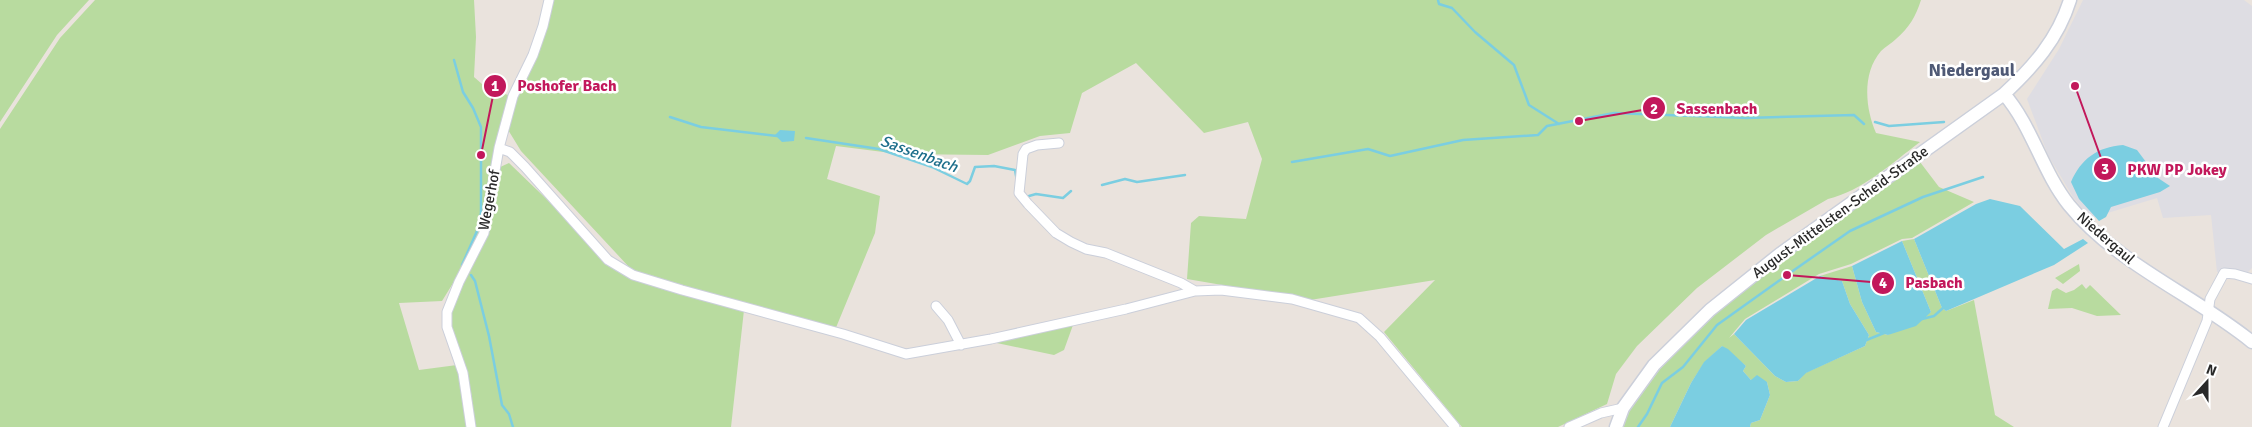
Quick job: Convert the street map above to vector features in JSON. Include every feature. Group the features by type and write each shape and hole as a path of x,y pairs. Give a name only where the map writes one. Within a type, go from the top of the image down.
{"main road":[{"name":"August-Mittelsten-Scheid-Straße","path":"1616,427 1623,408 1654,365 1710,310 1794,244 2004,94 2023,76 2045,50 2060,24 2066,1"},
{"name":"Niedergaul","path":"2004,94 2014,105 2051,179 2085,222 2125,257 2209,311 2252,342"}],"street":[{"name":"Wegerhof","path":"472,427 467,393 446,319 456,288 484,233 499,148 513,96 533,55 543,26 549,0"},
{"path":"1060,143 1037,145 1026,149 1020,193 1028,204 1056,233 1071,242 1086,249 1106,253 1182,282 1196,291"},
{"path":"499,148 510,152 525,167 608,260 633,274 906,354 961,345 1126,309 1196,291 1221,290 1292,299 1359,318 1380,337 1455,427"},
{"path":"2163,427 2207,321 2210,299 2224,273 2252,279"},
{"path":"936,306 948,320 961,345"},
{"path":"1569,427 1601,413 1623,408"}],"shaded area":[{"path":"2083,0 2244,0 2252,6 2252,268 2247,273 2217,272 2211,215 2163,218 2157,198 2091,218 2073,197 2048,155 2027,99 2059,49"}],"green space":[{"path":"0,0 89,0 57,35 0,122"},
{"path":"95,0 474,0 476,37 474,77 490,91 513,96 502,117 482,223 468,259 442,301 399,303 419,370 457,365 465,392 468,427 0,427 0,129 60,38"},
{"path":"549,0 1921,0 1908,26 1901,35 1881,51 1875,60 1868,80 1867,91 1869,113 1876,133 1920,142 1865,183 1853,190 1828,199 1766,235 1697,288 1637,346 1616,374 1607,404 1558,427 1462,427 1384,332 1435,280 1310,300 1187,279 1191,223 1199,216 1246,219 1262,159 1248,122 1204,133 1136,63 1082,93 1070,133 1040,136 988,155 899,154 836,146 827,179 880,196 875,233 835,330 636,272 629,267 521,151 507,128 513,96"},
{"path":"1920,162 1939,187 1974,202 1912,238 1902,239 1851,264 1819,274 1745,319 1729,338 1734,334 1775,376 1786,382 1798,381 1805,373 1865,346 1869,335 1850,304 1842,281 1820,276 1852,266 1862,302 1876,332 1888,335 1931,312 1902,241 1914,239 1942,308 1946,311 1974,300 1995,415 2014,427 1750,427 1751,423 1760,420 1770,395 1767,382 1751,380 1743,371 1746,366 1722,346 1704,363 1691,383 1670,427 1623,427 1630,410 1660,369 1715,311 1844,215"},
{"path":"509,163 563,215 599,256 624,274 744,310 731,427 475,427 471,392 450,328 450,317 452,303 484,242 498,168"},
{"path":"2079,264 2080,271 2063,284 2055,278"},
{"path":"2082,284 2086,289 2090,285 2121,315 2097,316 2072,308 2048,309 2052,291 2057,288 2066,293"},
{"path":"1073,325 1064,350 1054,355 992,342"}],"water":[{"path":"780,130 795,131 794,141 782,142 775,135"},
{"path":"2123,145 2137,150 2158,178 2170,186 2160,192 2111,207 2106,217 2099,221 2079,199 2071,182 2080,167 2091,156 2105,148"},
{"path":"1990,199 2020,206 2064,249 2083,239 2088,243 2054,265 1946,311 1942,308 1914,239 1976,204"},
{"path":"1902,241 1931,312 1916,326 1888,335 1876,332 1862,302 1852,266"},
{"path":"1820,276 1842,281 1850,304 1869,335 1865,346 1806,373 1798,381 1786,382 1775,376 1734,334 1746,320"},
{"path":"1722,346 1728,349 1746,366 1743,371 1751,380 1757,375 1767,382 1770,395 1760,420 1751,423 1750,427 1670,427 1691,383 1704,362"}],"waterway":[{"path":"1438,0 1439,4 1452,8 1475,32 1514,65 1529,105 1559,124"},
{"path":"454,60 463,92 473,108 481,127 481,213 477,231 462,265"},
{"name":"Sassenbach","path":"1292,162 1368,149 1390,156 1463,140 1538,135 1547,126 1614,113 1746,118 1854,115 1864,124"},
{"path":"670,117 701,127 777,136"},
{"name":"Sassenbach","path":"1875,122 1889,126 1944,122"},
{"name":"Sassenbach","path":"806,138 879,149 932,167 967,184 975,167 994,166 1015,170 1017,181"},
{"name":"Sassenbach","path":"1102,185 1125,179 1137,182 1185,175"},
{"path":"1638,427 1647,414 1662,383 1683,367 1717,325 1850,231 1923,197 1983,177"},
{"name":"Sassenbach","path":"1029,196 1036,194 1063,198 1071,191"},
{"path":"471,275 475,281 489,336 502,405 509,414 513,427"},
{"path":"1922,319 1934,316 1943,308"},
{"path":"1864,341 1884,333"}],"place":[{"name":"PKW PP Jokey","path":"2075,86"},
{"name":"Sassenbach","path":"1579,121"},
{"name":"Poshofer Bach","path":"481,155"},
{"name":"Pasbach","path":"1787,275"}],"district":[{"name":"Niedergaul","path":"1972,70"}]}
